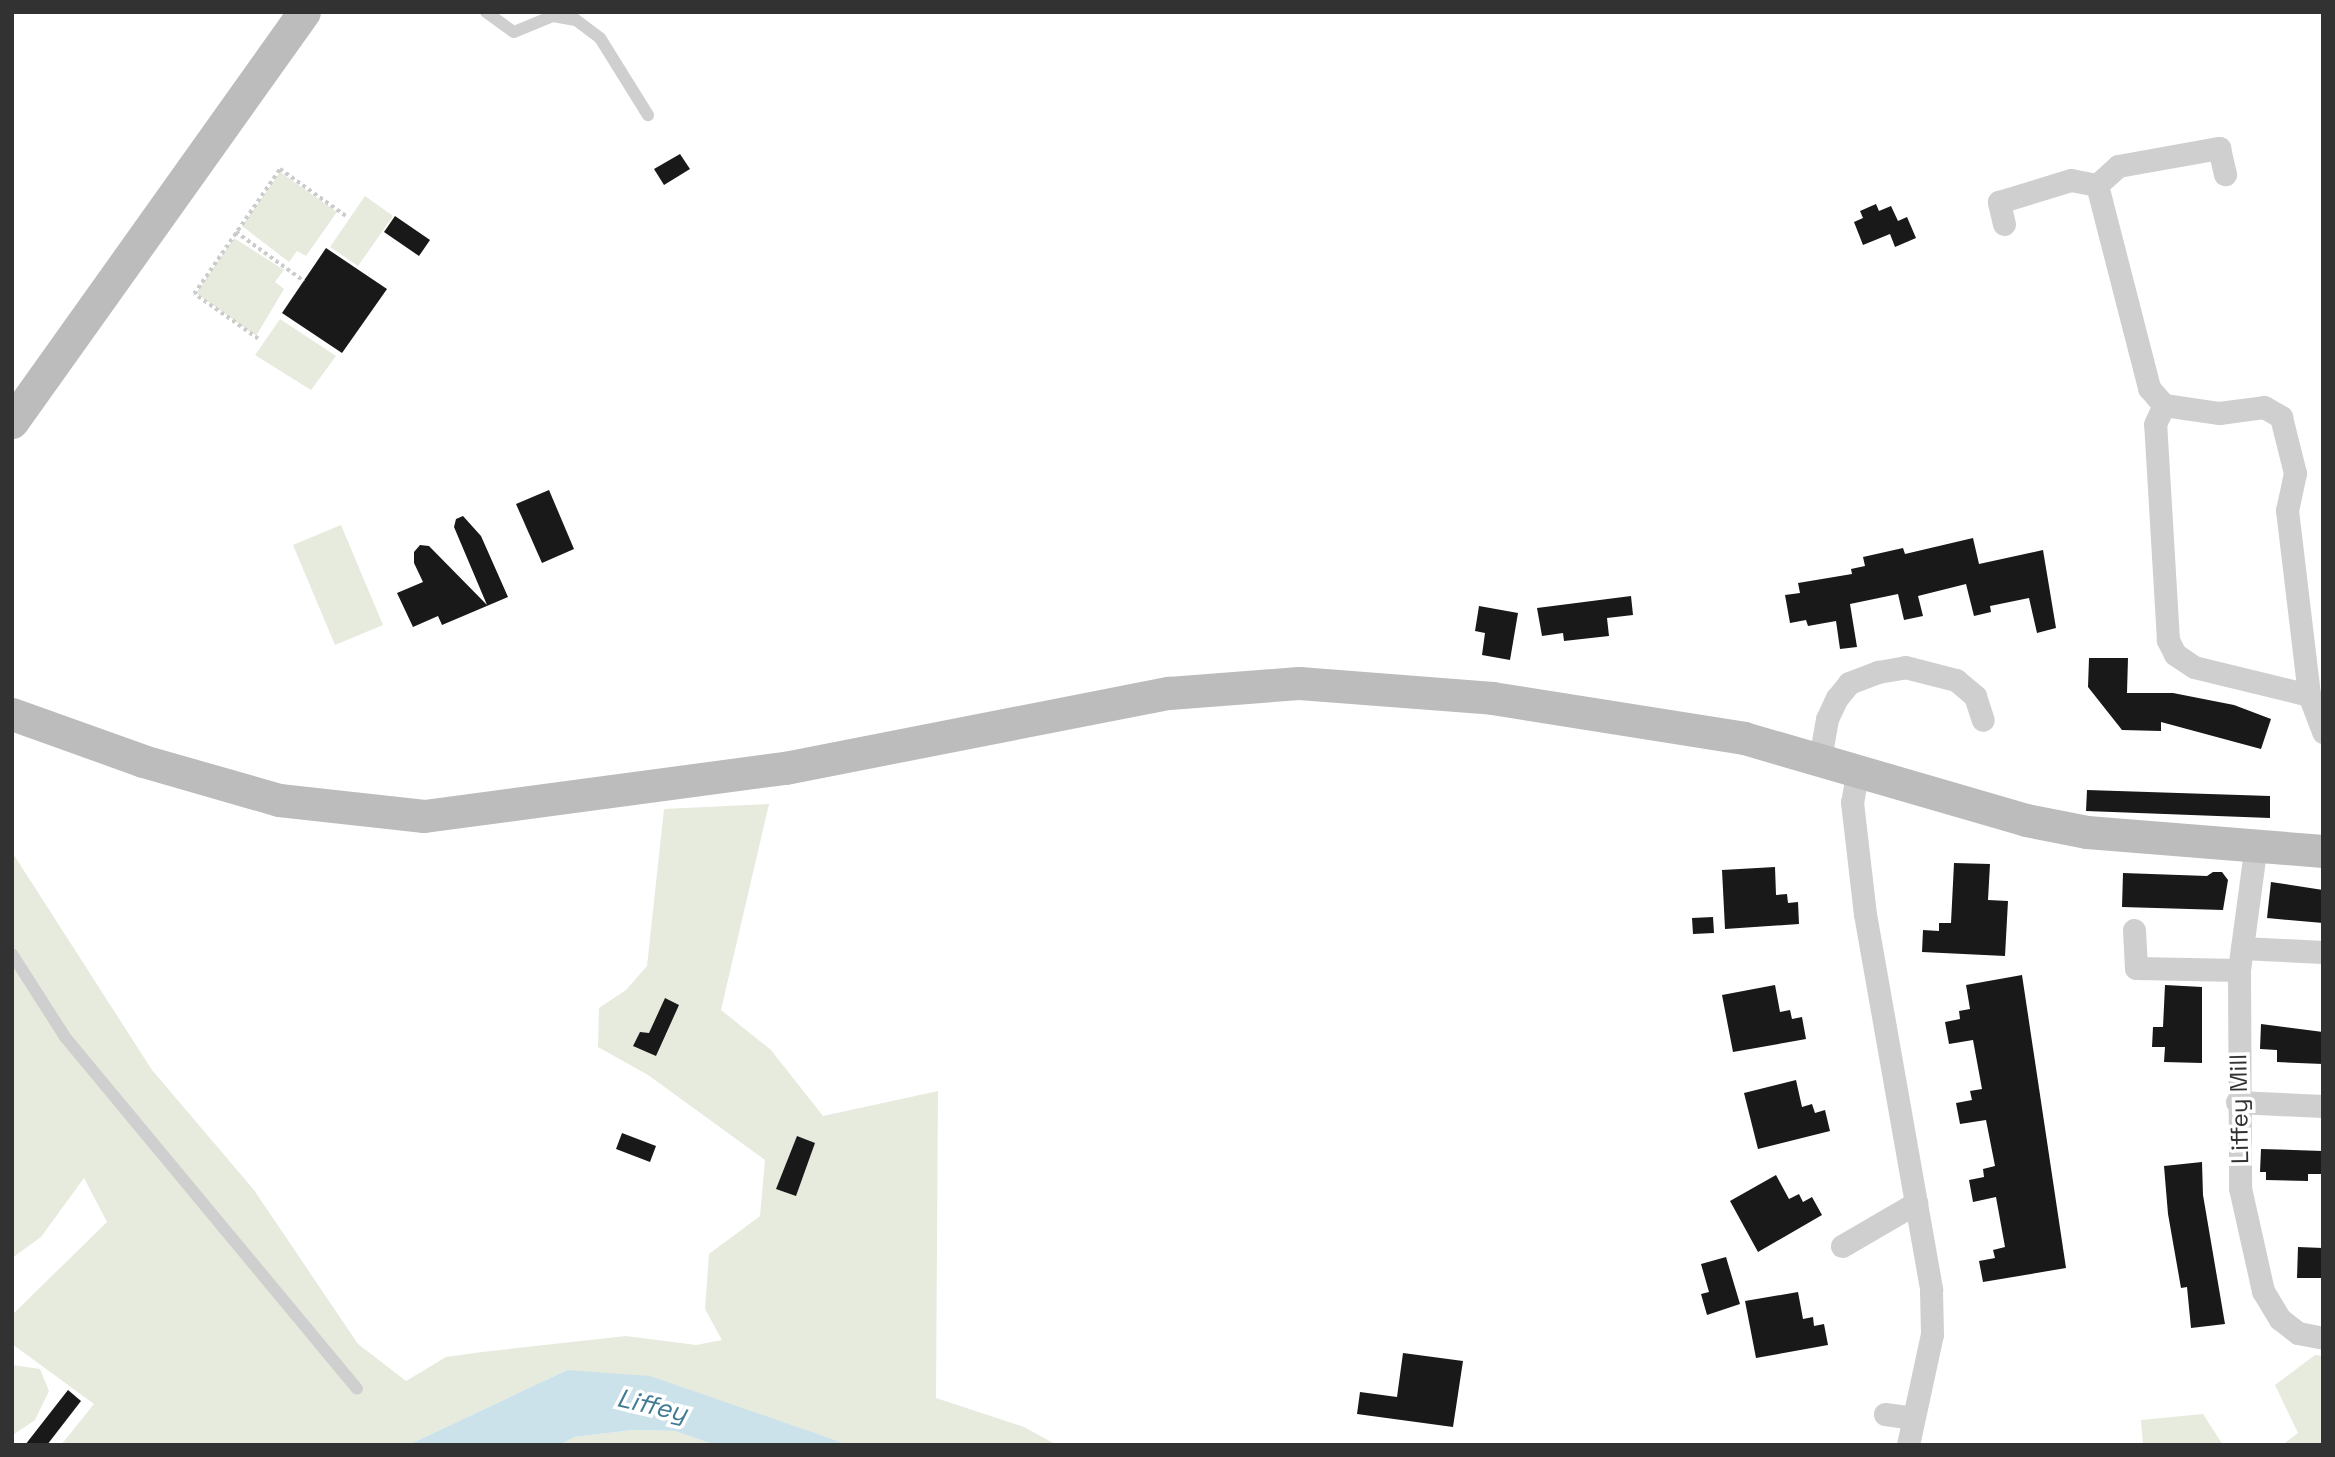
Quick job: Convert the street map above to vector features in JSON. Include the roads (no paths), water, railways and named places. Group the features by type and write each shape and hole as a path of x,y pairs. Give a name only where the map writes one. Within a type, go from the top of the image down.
{"main road":[{"path":"12,422 304,12"},
{"path":"12,714 144,761 279,800 424,816 785,768 1169,693 1299,683 1492,698 1744,738 2026,820 2087,832 2323,851"}],"street":[{"path":"2097,185 2118,166 2219,148 2225,174"},
{"path":"2004,224 1999,202 2071,180 2097,185"},
{"path":"2097,185 2149,388 2164,405 2219,413 2264,407 2281,417 2295,473 2287,510 2309,695 2323,732"},
{"path":"2164,405 2155,424 2168,640 2175,654 2194,667 2309,695"},
{"path":"1820,759 1827,719 1837,698 1849,683 1878,672 1905,667 1956,680 1975,696 1983,720"},
{"path":"1858,769 1852,802 1865,914 1931,1290 1932,1334 1908,1445"},
{"name":"Liffey Mill","path":"2256,844 2240,959 2237,1102 2240,1188 2263,1292 2280,1319 2298,1333 2323,1338"},
{"path":"2134,930 2136,968 2323,952"},
{"path":"2237,1102 2323,1107"},
{"path":"1842,1245 1916,1203"},
{"path":"1885,1414 1912,1418"}],"lane":[{"path":"486,12 514,32 553,16 576,20 600,38 648,115"},
{"path":"12,954 65,1037 357,1389"}],"water":[{"name":"Liffey","path":"567,1370 650,1376 849,1445 715,1445 675,1431 633,1430 574,1437 559,1445 408,1445"}]}
